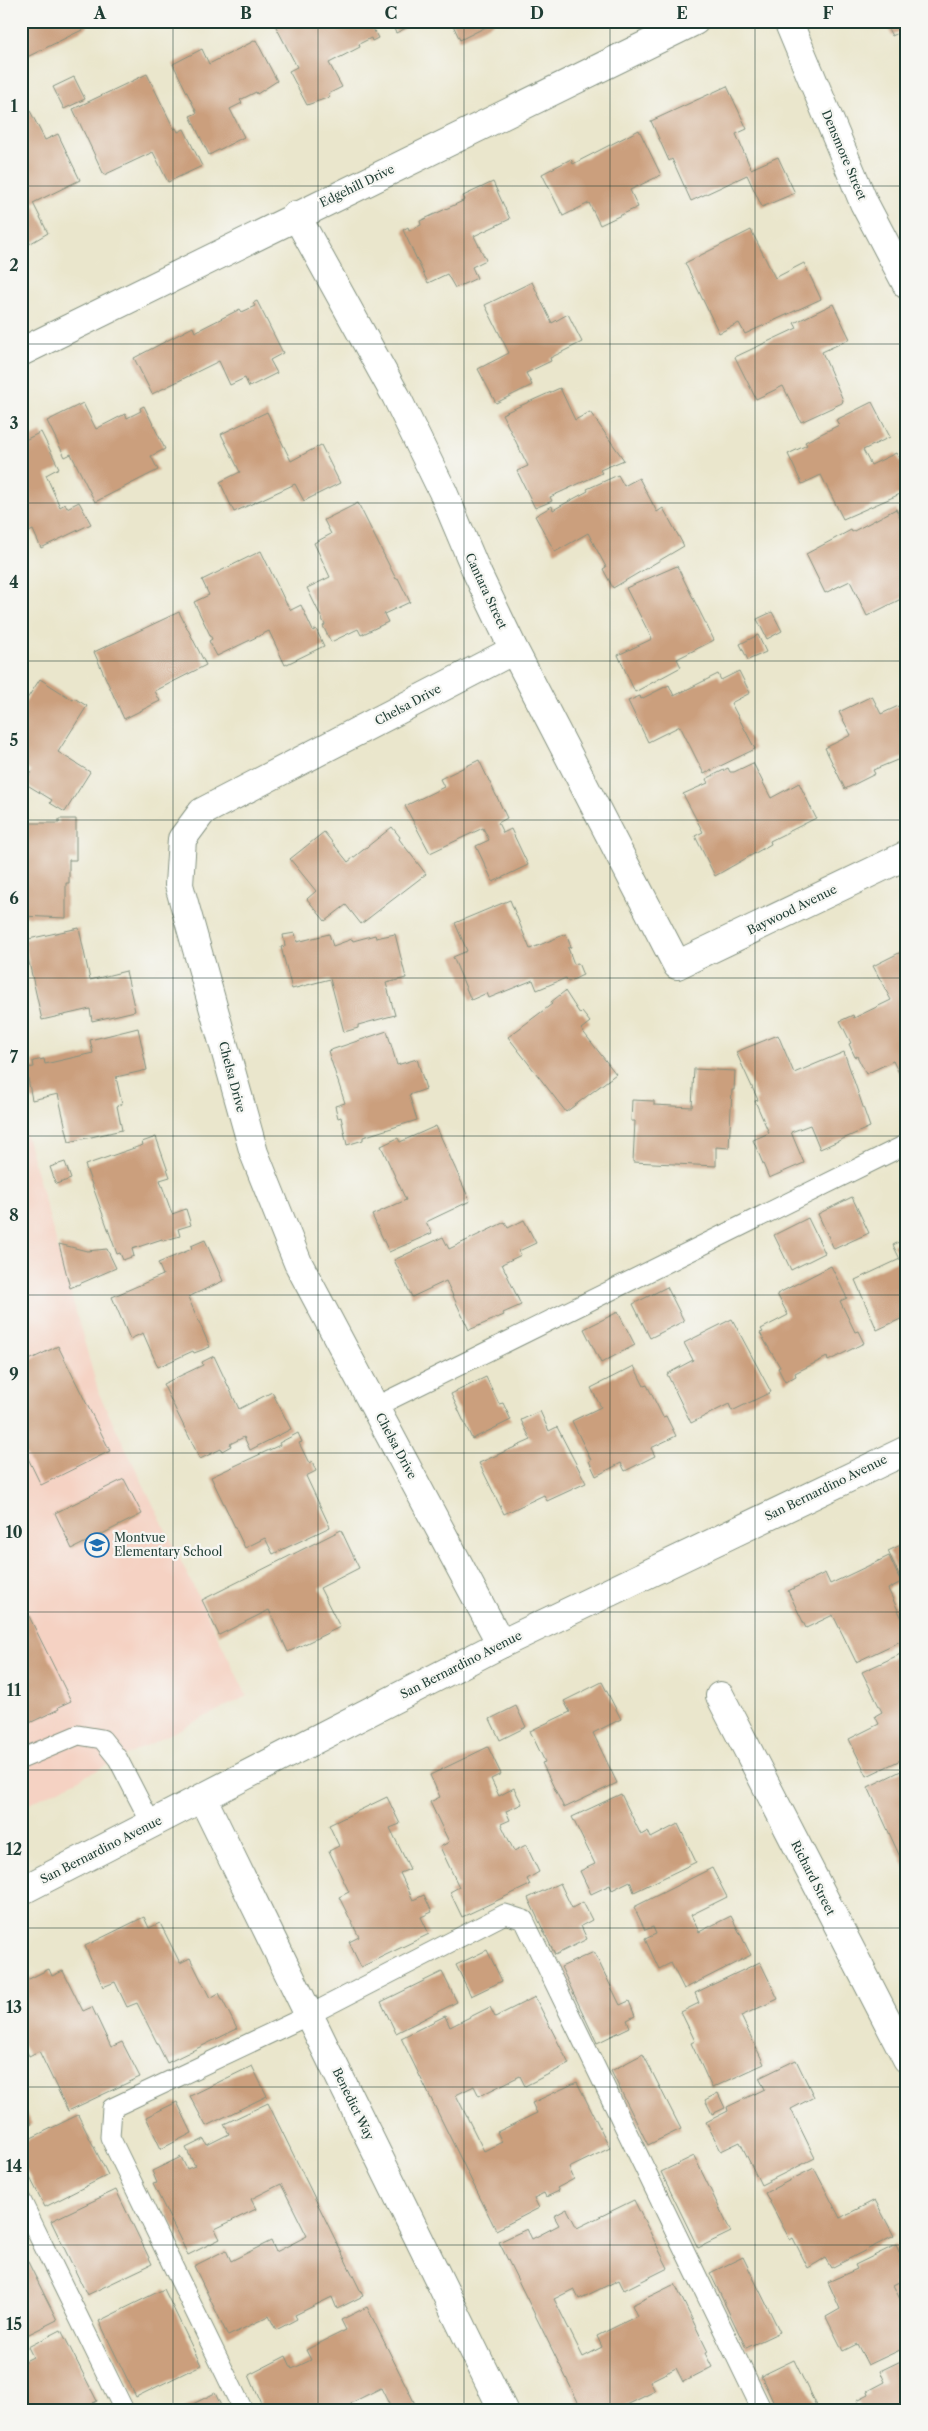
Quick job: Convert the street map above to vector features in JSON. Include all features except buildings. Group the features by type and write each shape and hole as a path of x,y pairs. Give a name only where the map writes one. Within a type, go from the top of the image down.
{"street":[{"name":"Edgehill Drive","path":"21,352 694,21"},
{"name":"Densmore Street","path":"788,21 864,203 907,285"},
{"name":"Cantara Street","path":"296,216 396,396 443,492 478,575 514,650 677,966"},
{"name":"Chelsa Drive","path":"501,1644 298,1262 254,1153 179,885 182,839 202,812 514,650"},
{"name":"Baywood Avenue","path":"677,966 907,855"},
{"name":"San Bernardino Avenue","path":"21,1891 501,1644 907,1450"},
{"name":"Richard Street","path":"720,1696 906,2057"},
{"name":"Benedict Way","path":"202,1799 503,2410"}],"lane":[{"path":"375,1407 907,1144"},
{"path":"21,1759 78,1735 102,1739 118,1759 152,1825"},
{"path":"243,2410 110,2137 112,2108 309,2015 505,1914 524,1920 762,2410"},
{"path":"21,2200 124,2410"}],"shaded area":[{"name":"Montvue Elementary School","path":"21,1117 99,1394 247,1696 21,1808"}],"place":[{"name":"Montvue Elementary School","path":"97,1545"}]}
